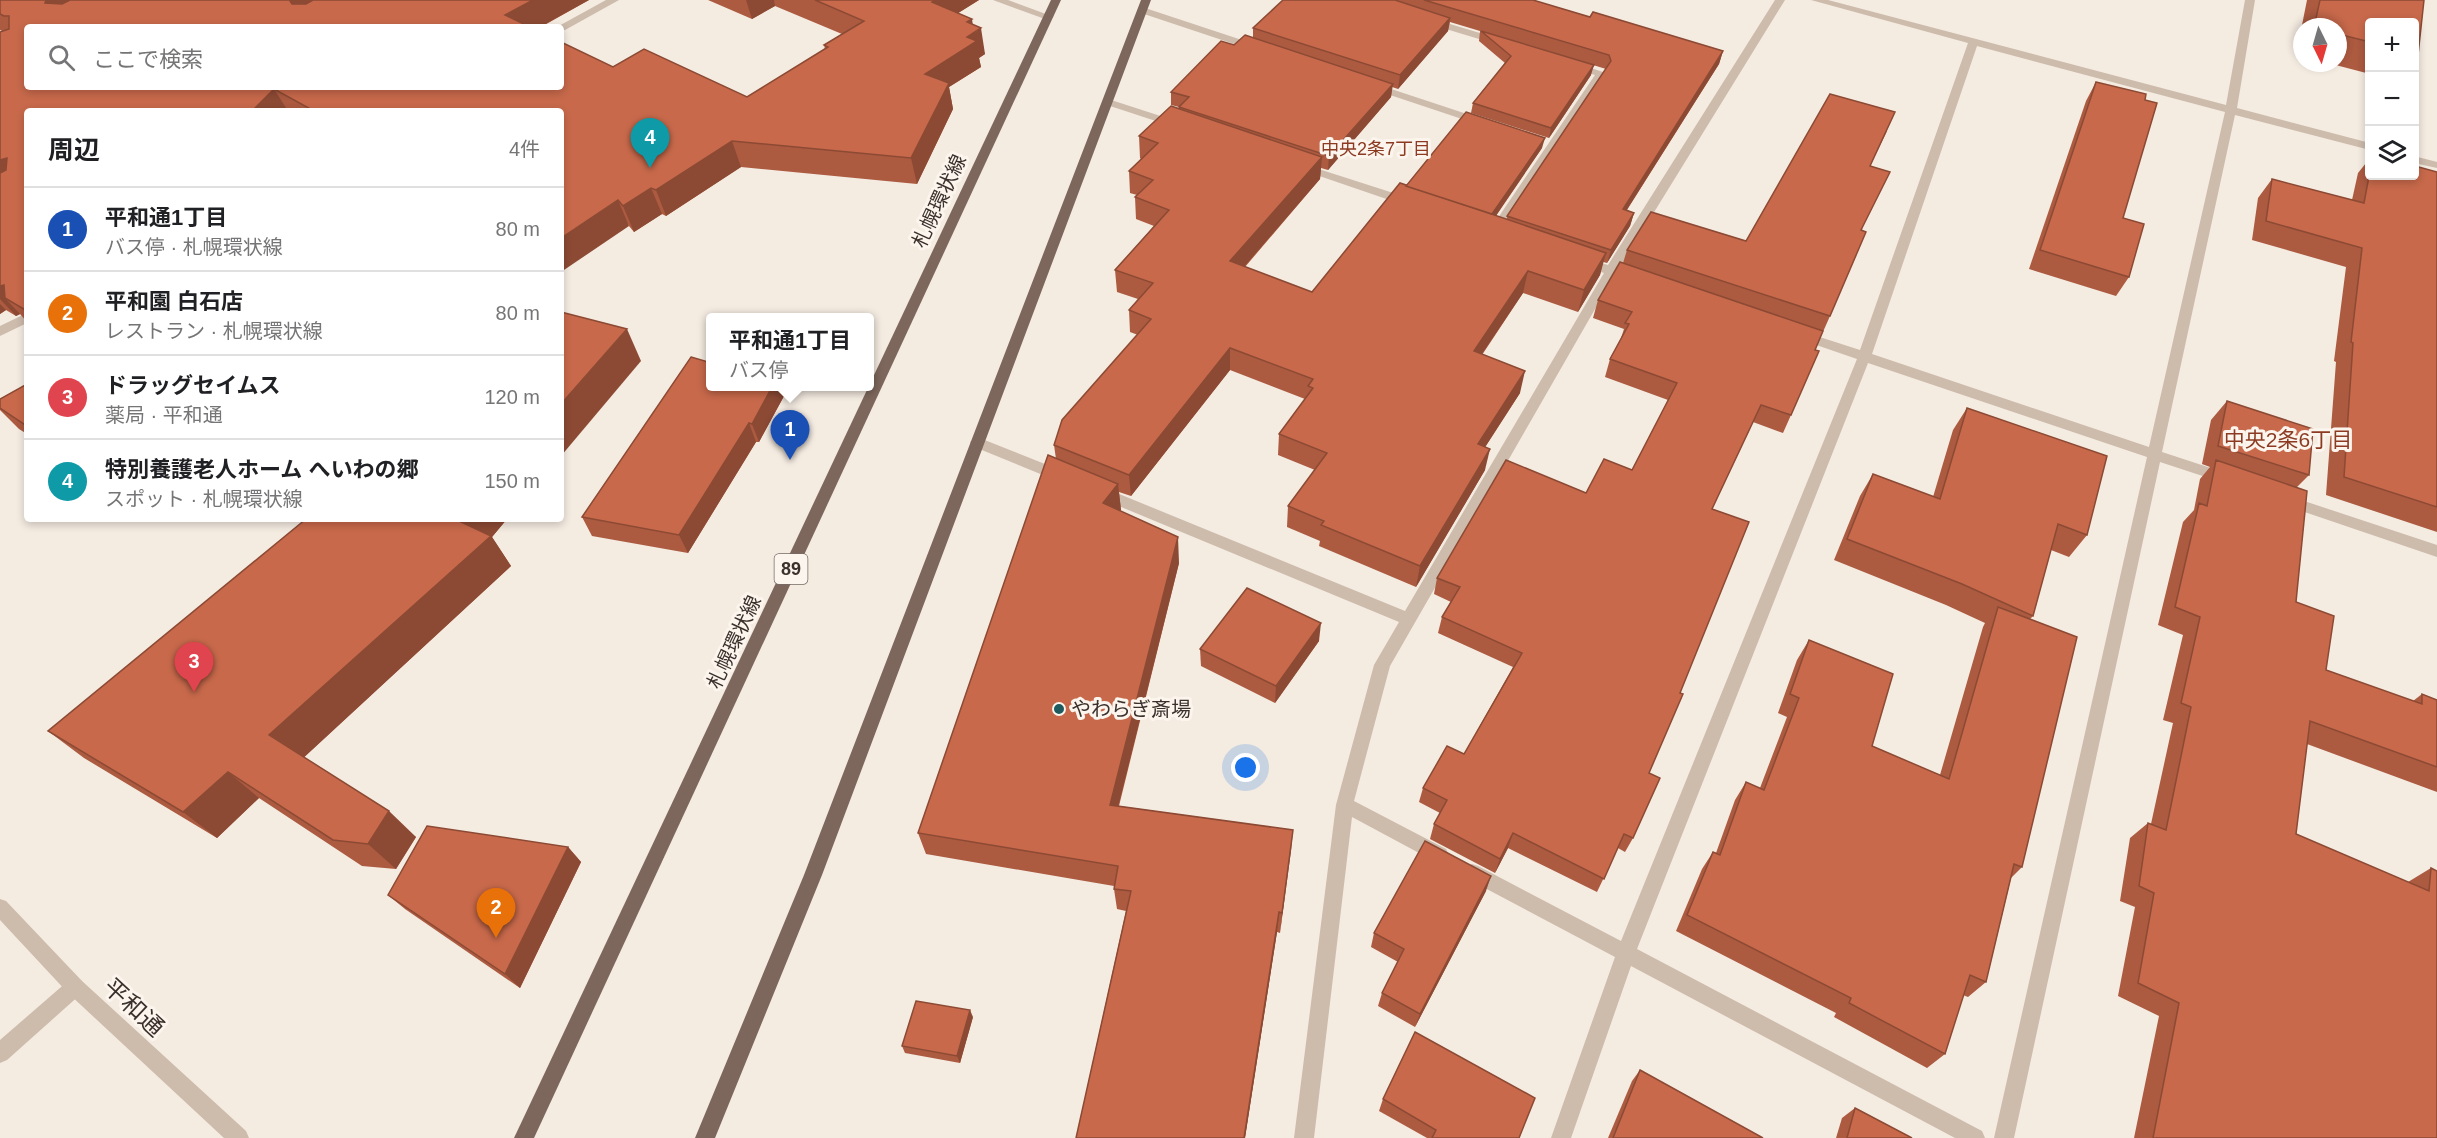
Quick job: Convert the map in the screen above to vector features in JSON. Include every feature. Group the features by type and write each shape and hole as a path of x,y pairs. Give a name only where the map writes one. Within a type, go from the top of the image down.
{"main road":[{"name":"札幌環状線","path":"874,391 1056,0"},
{"path":"705,1138 813,875 1144,5"},
{"name":"札幌環状線","path":"524,1138 874,391"}],"street":[{"path":"564,26 614,0"},
{"path":"998,0 1049,17"},
{"path":"1304,1138 1345,805 1382,665 1611,271 1780,0"},
{"path":"1816,0 2365,146"},
{"path":"2004,1138 2231,110 2250,0"},
{"path":"1144,5 1268,52"},
{"path":"1417,17 1509,45"},
{"path":"1561,1138 1626,953 1864,357 1973,43"},
{"path":"1495,231 1601,73 1566,62"},
{"path":"1359,82 1495,127"},
{"path":"1108,102 1188,128"},
{"path":"1541,142 1552,146"},
{"path":"2419,160 2437,165"},
{"path":"1290,163 1427,208"},
{"path":"1569,256 1644,282"},
{"path":"0,332 24,319"},
{"path":"1787,330 2233,482"},
{"path":"977,442 1410,620"},
{"path":"2278,497 2437,551"},
{"path":"1345,805 1976,1138"},
{"name":"平和通","path":"0,907 75,987 239,1138"},
{"path":"0,1053 75,987"}],"building":[{"path":"0,0 46,0 45,3 62,4 70,0 293,0 290,1 292,4 306,4 313,0 533,0 505,15 524,24 24,24 24,90 273,90 255,108 24,108 24,309 5,298 4,285 0,286 0,173 6,170 7,158 0,160 0,32 9,29 9,16 0,14"},
{"path":"815,0 935,0 932,2 972,19 967,22 981,28 967,37 977,41 925,74 949,83 911,158 732,141 656,190 651,188 623,206 618,200 564,236 564,108 309,108 276,90 564,90 564,43 613,67 644,49 747,97 828,47 824,45 864,21"},
{"path":"1283,0 1395,0 1450,18 1400,75 1253,28"},
{"path":"1424,0 1533,0 1590,17 1593,12 1723,51 1623,209 1634,213 1611,250 1507,216 1611,61 1609,55"},
{"path":"2320,0 2424,0 2419,46 2419,18 2365,18 2365,41 2347,36 2347,18 2316,18"},
{"path":"1481,31 1594,65 1551,128 1473,103 1511,56"},
{"path":"1245,35 1393,84 1329,156 1179,107 1189,97 1171,92 1221,41 1234,45"},
{"path":"2096,82 2146,94 2145,100 2157,103 2123,218 2144,224 2129,277 2040,250"},
{"path":"1830,94 1895,112 1870,166 1890,172 1861,230 1866,232 1830,316 1627,250 1651,212 1746,241"},
{"path":"1171,106 1322,157 1230,261 1312,292 1400,183 1606,253 1584,290 1528,271 1474,351 1525,371 1478,444 1490,449 1420,566 1321,525 1324,521 1288,506 1327,453 1279,434 1313,388 1308,386 1313,379 1230,348 1129,475 1054,445 1062,420 1151,319 1129,310 1153,283 1115,270 1169,210 1135,197 1153,180 1129,171 1158,143 1139,136"},
{"path":"1466,112 1545,138 1492,214 1406,186"},
{"path":"2419,167 2437,172 2437,507 2344,477 2353,343 2351,342 2362,248 2266,221 2272,179 2364,203 2368,180 2419,180"},
{"path":"1620,262 1823,331 1815,350 1819,351 1791,415 1761,405 1712,509 1749,522 1680,693 1683,694 1649,773 1660,778 1633,838 1624,834 1604,879 1513,833 1500,859 1434,824 1447,800 1423,788 1447,746 1464,754 1522,653 1442,617 1460,587 1437,578 1506,460 1586,493 1604,459 1632,470 1677,383 1610,359 1629,324 1625,323 1632,312 1598,300"},
{"path":"564,313 627,329 564,401"},
{"path":"691,357 706,361 706,391 770,391 752,424 749,423 679,535 582,517"},
{"path":"24,386 24,424 0,408 0,399"},
{"path":"2227,401 2313,429 2309,475 2218,446"},
{"path":"1967,408 2107,456 2087,535 2058,524 2033,616 1962,584 1847,539 1873,474 1940,499"},
{"path":"1048,455 1118,484 1103,503 1178,537 1110,805 1293,830 1282,913 1279,912 1244,1138 1076,1138 1131,891 1114,889 1118,866 918,833"},
{"path":"2216,460 2307,491 2296,602 2334,616 2326,670 2422,704 2422,694 2437,700 2437,767 2310,721 2296,834 2429,891 2431,868 2437,871 2437,1138 2153,1138 2179,1003 2138,983 2154,893 2139,886 2148,823 2166,830 2191,707 2181,703 2200,617 2175,607 2199,503 2207,506"},
{"path":"302,522 461,522 491,536 269,735 389,811 368,844 333,840 228,772 183,812 48,731"},
{"path":"1247,588 1321,623 1276,686 1200,649"},
{"path":"1998,607 2077,637 2022,867 2014,864 1986,982 1970,975 1945,1054 1849,1003 1851,998 1687,915 1713,852 1720,855 1746,782 1764,790 1799,698 1790,694 1809,640 1893,674 1872,746 1949,779"},
{"path":"427,826 568,847 505,974 388,895"},
{"path":"1425,841 1491,876 1420,1014 1382,993 1404,949 1374,933"},
{"path":"916,1001 970,1010 957,1056 902,1046"},
{"path":"1415,1032 1535,1098 1519,1138 1432,1138 1436,1130 1383,1099"},
{"path":"1640,1070 1763,1138 1613,1138"},
{"path":"1855,1108 1912,1138 1847,1138"}],"place":[{"name":"特別養護老人ホーム へいわの郷","path":"650,168"},
{"name":"平和通1丁目","path":"790,460"},
{"name":"ドラッグセイムス","path":"194,692"},
{"name":"やわらぎ斎場","path":"1059,709"},
{"name":"平和園 白石店","path":"496,938"}],"district":[{"name":"中央2条7丁目","path":"1376,149"},
{"name":"中央2条6丁目","path":"2288,439"}]}
